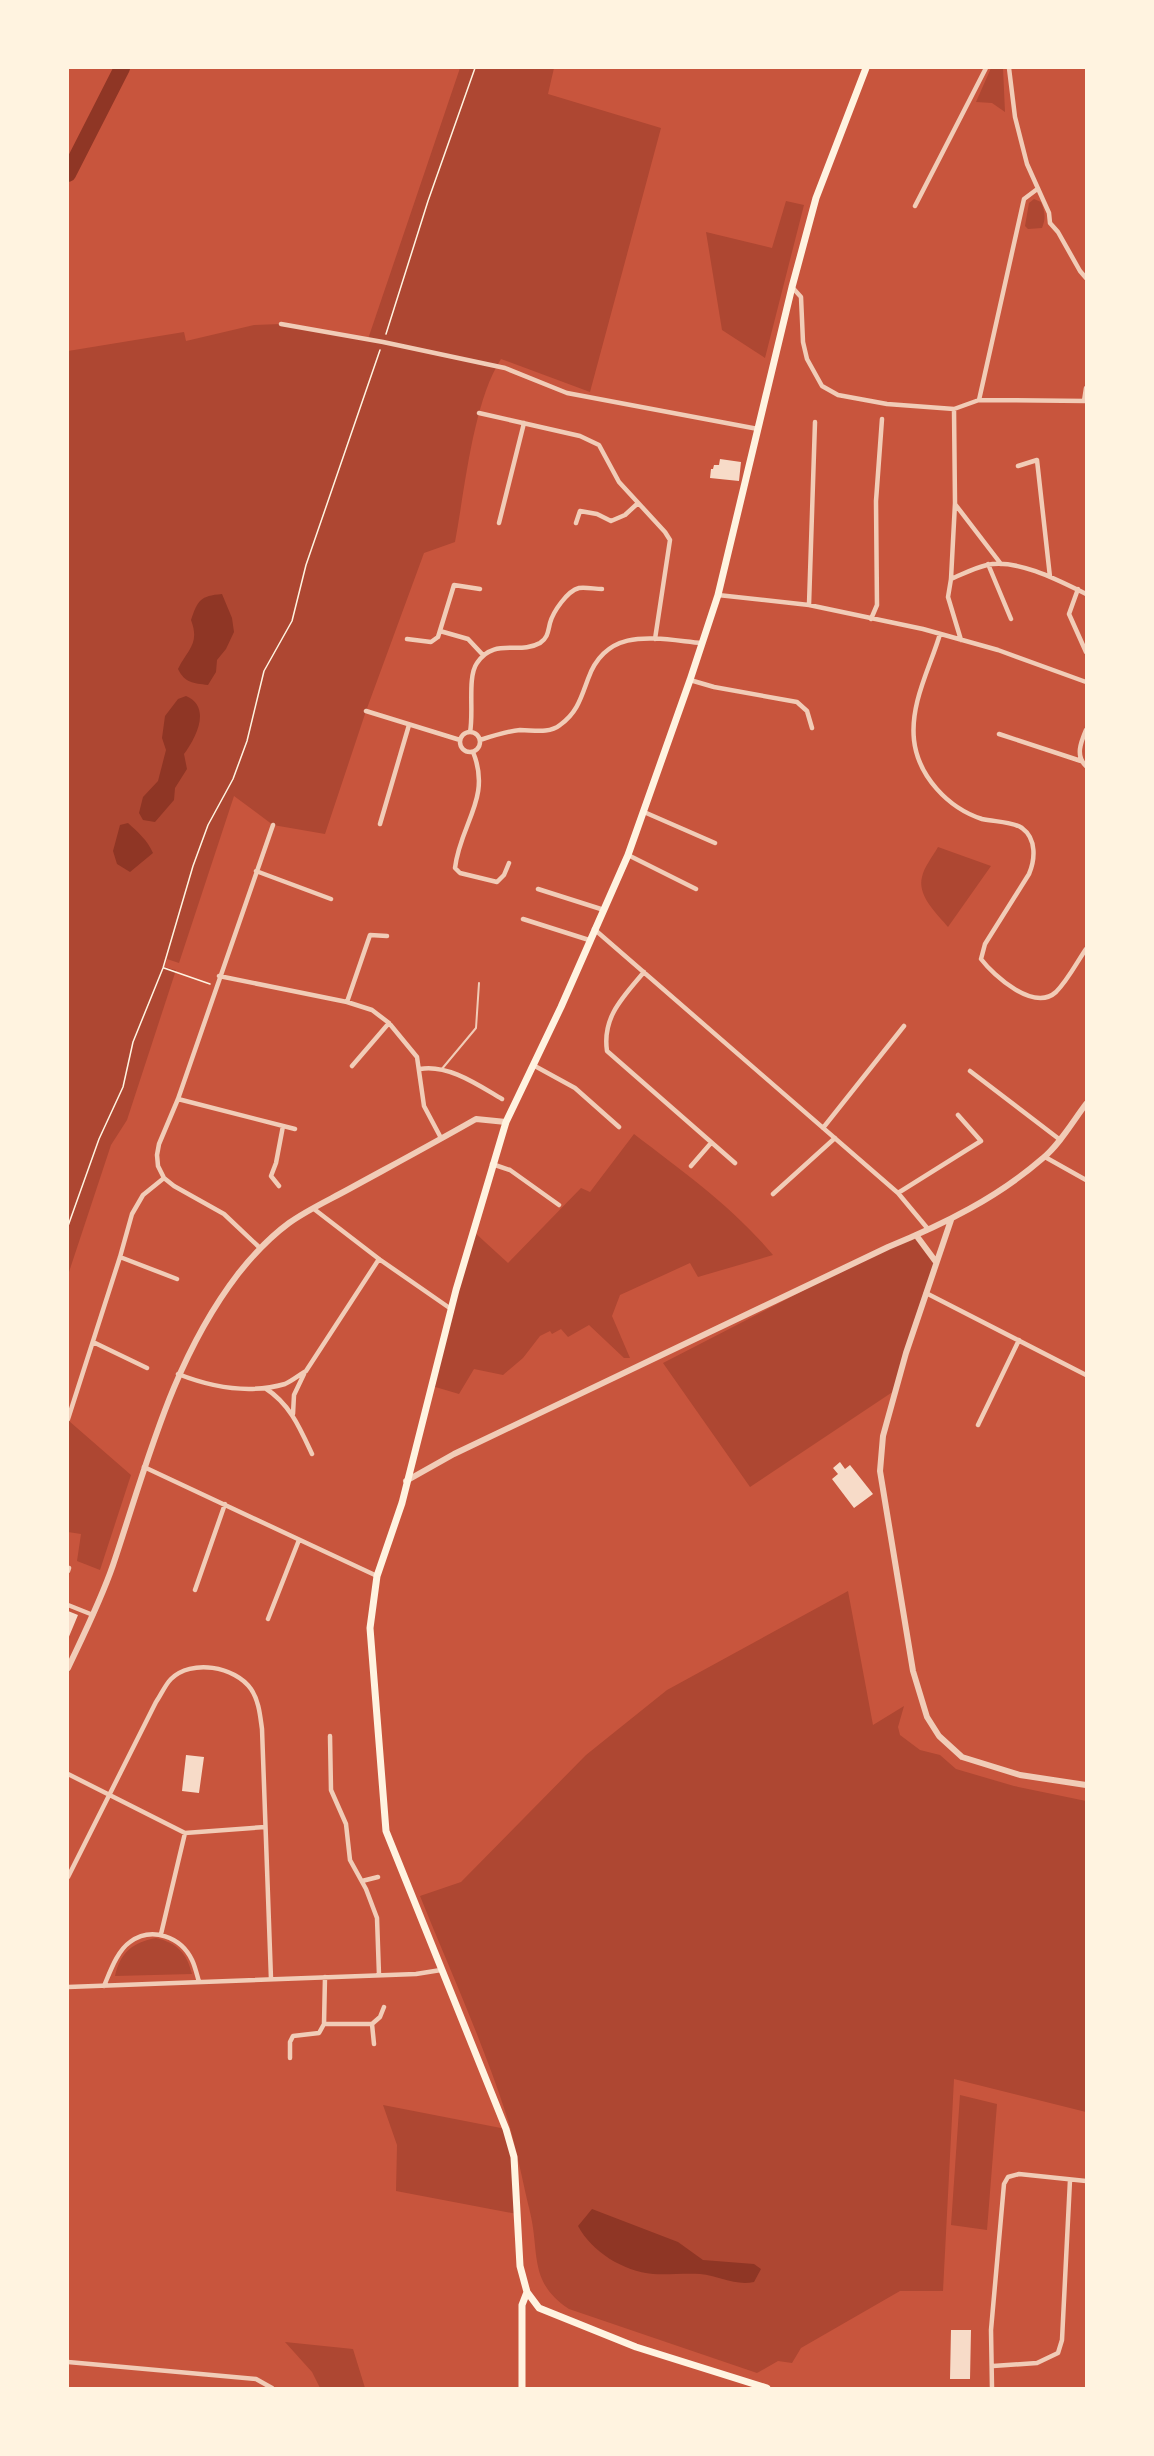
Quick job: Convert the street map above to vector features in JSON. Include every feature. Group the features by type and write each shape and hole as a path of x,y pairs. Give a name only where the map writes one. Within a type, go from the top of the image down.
{"main road":[{"path":"766,2388 636,2347 562,2319 539,2308 526,2292 520,2266 514,2157 506,2129 386,1832 370,1628 377,1576 402,1503 451,1309 492,1164 506,1122 628,855 690,680 718,595 792,287 816,198 866,68"},
{"path":"522,2388 522,2305 526,2292"}],"street":[{"path":"915,207 986,68"},
{"path":"1009,68 1020,138 1036,190 1048,213 1053,229 1058,232 1086,278"},
{"path":"979,400 1024,199 1036,190"},
{"path":"792,287 801,297 803,342 807,359 822,386 838,395 887,404 954,409 979,400 1085,401 1086,388"},
{"path":"281,324 383,342 505,368 567,393 758,429"},
{"path":"954,409 955,503 948,597 961,640"},
{"path":"479,413 580,436 598,445 619,482 670,540 655,639"},
{"path":"871,619 877,604 876,501 882,419"},
{"path":"809,605 815,422"},
{"path":"499,523 524,423"},
{"path":"1018,466 1037,460 1050,577"},
{"path":"955,503 1001,564"},
{"path":"576,523 580,512 597,514 610,521 625,515 637,504"},
{"path":"951,579 988,564 1001,564 1050,577 1086,594"},
{"path":"988,564 1011,619"},
{"path":"407,639 431,642 440,631 454,585 480,589"},
{"path":"470,732 473,692 471,675 483,655 492,650 543,642 552,617 570,593 582,588 602,589"},
{"path":"1078,590 1069,614 1086,652"},
{"path":"718,595 809,605 940,634 998,650 1086,681"},
{"path":"440,631 468,639 483,655"},
{"path":"940,634 914,715 914,741 920,764 938,792 961,809 982,819 1022,828 1032,840 1034,862 1029,874 981,951 981,959 1010,986 1032,998 1042,999 1055,993 1086,949"},
{"path":"480,740 519,730 538,732 558,727 581,701 589,676 599,658 611,645 621,641 655,639 702,643"},
{"path":"690,680 714,687 797,702 807,711 812,728"},
{"path":"366,711 460,740"},
{"path":"380,824 409,725"},
{"path":"1081,762 1080,746 1086,730"},
{"path":"470,732 476,734 480,740 479,746 473,752 463,750 460,740 463,734 470,732"},
{"path":"999,734 1081,762 1086,766"},
{"path":"473,752 480,776 479,794 461,842 455,868 460,873 497,882 509,863"},
{"path":"644,812 715,843"},
{"path":"260,1248 224,1214 164,1178 158,1166 159,1144 178,1099 273,825"},
{"path":"628,855 696,888"},
{"path":"256,871 331,899"},
{"path":"538,889 604,910"},
{"path":"523,919 589,940"},
{"path":"594,929 898,1193 928,1229"},
{"path":"347,1002 370,935 387,936"},
{"path":"644,972 611,1015 604,1034 607,1051 735,1163"},
{"path":"219,976 347,1002 372,1010 390,1023 417,1057 424,1106 441,1138"},
{"path":"352,1066 390,1023"},
{"path":"823,1128 904,1026"},
{"path":"533,1065 575,1088 619,1127"},
{"path":"420,1069 441,1070 476,1084 502,1099"},
{"path":"970,1071 1059,1139"},
{"path":"178,1099 295,1129"},
{"path":"406,1481 454,1454 951,1220 984,1202 1045,1157 1086,1104"},
{"path":"898,1193 981,1141 958,1115"},
{"path":"68,1668 113,1565 144,1467 178,1374 223,1294 260,1248 289,1222 476,1119 506,1122"},
{"path":"279,1186 271,1176 276,1163 283,1126"},
{"path":"773,1194 835,1138"},
{"path":"691,1166 711,1143"},
{"path":"1045,1157 1086,1180"},
{"path":"492,1164 510,1170 559,1205"},
{"path":"68,1419 132,1214 143,1195 164,1178"},
{"path":"314,1209 379,1259 451,1309"},
{"path":"951,1220 926,1293 883,1436 880,1471 903,1625 913,1671 927,1717 939,1736 962,1757 1020,1775 1086,1785"},
{"path":"916,1236 936,1262"},
{"path":"120,1257 177,1280"},
{"path":"293,1414 294,1395 306,1371 379,1259"},
{"path":"926,1293 1086,1376"},
{"path":"978,1425 1019,1340"},
{"path":"93,1342 147,1368"},
{"path":"178,1374 206,1385 264,1388 287,1383 306,1371"},
{"path":"264,1388 276,1395 293,1414 312,1454"},
{"path":"144,1467 377,1576"},
{"path":"195,1590 225,1504"},
{"path":"268,1619 299,1540"},
{"path":"68,1605 93,1615"},
{"path":"68,1877 156,1702 172,1678 199,1666 222,1670 240,1678 251,1689 259,1706 262,1729 271,1979"},
{"path":"330,1736 331,1790 346,1824 350,1860 362,1881 377,1918 379,1975"},
{"path":"68,1774 186,1833 265,1827"},
{"path":"161,1934 186,1833"},
{"path":"362,1881 378,1878"},
{"path":"104,1986 116,1960 129,1942 144,1936 161,1934 179,1942 192,1960 199,1982"},
{"path":"68,1987 416,1974 441,1970"},
{"path":"290,2058 290,2042 294,2036 320,2033 324,2024 325,1977"},
{"path":"324,2024 372,2024 380,2017 384,2007"},
{"path":"372,2024 374,2044"},
{"path":"992,2388 992,2319 1004,2184 1008,2177 1019,2174 1086,2181"},
{"path":"993,2366 1036,2363 1058,2353 1062,2340 1070,2180"},
{"path":"68,2362 256,2379 272,2388"}],"lane":[{"path":"441,1070 476,1028 479,983"}],"path":[{"path":"68,1226 99,1139 123,1087 133,1041 163,968 193,866 208,825 233,779 247,741 264,671 292,621 306,565 395,310 428,201 476,68"},
{"path":"163,968 216,986"}],"shaded area":[{"path":"460,68 554,68 548,94 661,128 590,392 501,359 483,398 471,447 455,542 424,553 366,711 325,834 273,825 234,796 179,963 167,959 164,967 176,970 127,1120 111,1145 68,1275 68,351 184,332 186,341 254,325 281,324 368,339"},
{"path":"991,68 1003,68 1005,112 992,103 976,102"},
{"path":"1034,199 1041,202 1044,221 1042,228 1028,229 1025,226 1029,203"},
{"path":"786,201 804,205 765,358 722,330 706,232 772,248"},
{"path":"222,594 232,618 234,632 226,649 217,660 216,672 208,685 190,682 178,669 193,641 191,620 193,613 204,598"},
{"path":"186,696 194,701 200,715 197,732 184,754 187,769 175,788 174,800 155,822 143,820 139,813 143,797 158,781 166,750 162,738 165,716 178,699"},
{"path":"128,823 146,841 153,853 130,872 117,864 113,851 120,825"},
{"path":"938,847 991,866 948,927 925,898 921,884 925,869"},
{"path":"634,1134 724,1205 773,1255 698,1277 690,1263 620,1295 612,1316 630,1358 624,1358 589,1325 568,1337 561,1329 552,1334 550,1331 540,1336 523,1358 503,1375 474,1369 459,1394 432,1386 473,1231 508,1263 581,1188 590,1192"},
{"path":"916,1235 936,1262 897,1389 750,1487 663,1363 888,1247"},
{"path":"69,1421 131,1475 100,1570 77,1561 81,1534 68,1532"},
{"path":"848,1591 873,1725 904,1706 898,1727 900,1735 920,1750 940,1755 956,1769 1014,1786 1086,1801 1086,2112 954,2079 943,2291 900,2291 801,2348 792,2363 778,2361 757,2373 569,2309 547,2288 538,2266 533,2227 516,2150 497,2086 420,1896 461,1882 586,1755 667,1690"},
{"path":"156,1938 180,1950 192,1974 115,1976 120,1960 129,1949 141,1942"},
{"path":"960,2095 997,2104 987,2230 951,2225"},
{"path":"383,2105 506,2129 514,2157 517,2214 396,2191 397,2145"},
{"path":"592,2209 678,2242 703,2260 754,2264 761,2269 754,2282 747,2283 700,2274 653,2274 631,2269 600,2252 578,2226"},
{"path":"285,2342 353,2349 365,2388 320,2388 312,2372"}],"building":[{"path":"720,459 741,462 739,481 710,478 711,469 714,465 719,465"},
{"path":"840,1462 845,1469 850,1465 873,1494 854,1508 832,1479 838,1474 833,1468"},
{"path":"68,1611 78,1615 68,1639"},
{"path":"186,1755 204,1757 199,1793 182,1791"},
{"path":"951,2330 971,2330 970,2379 950,2379"}],"waterway":[{"path":"68,174 122,68"}]}
